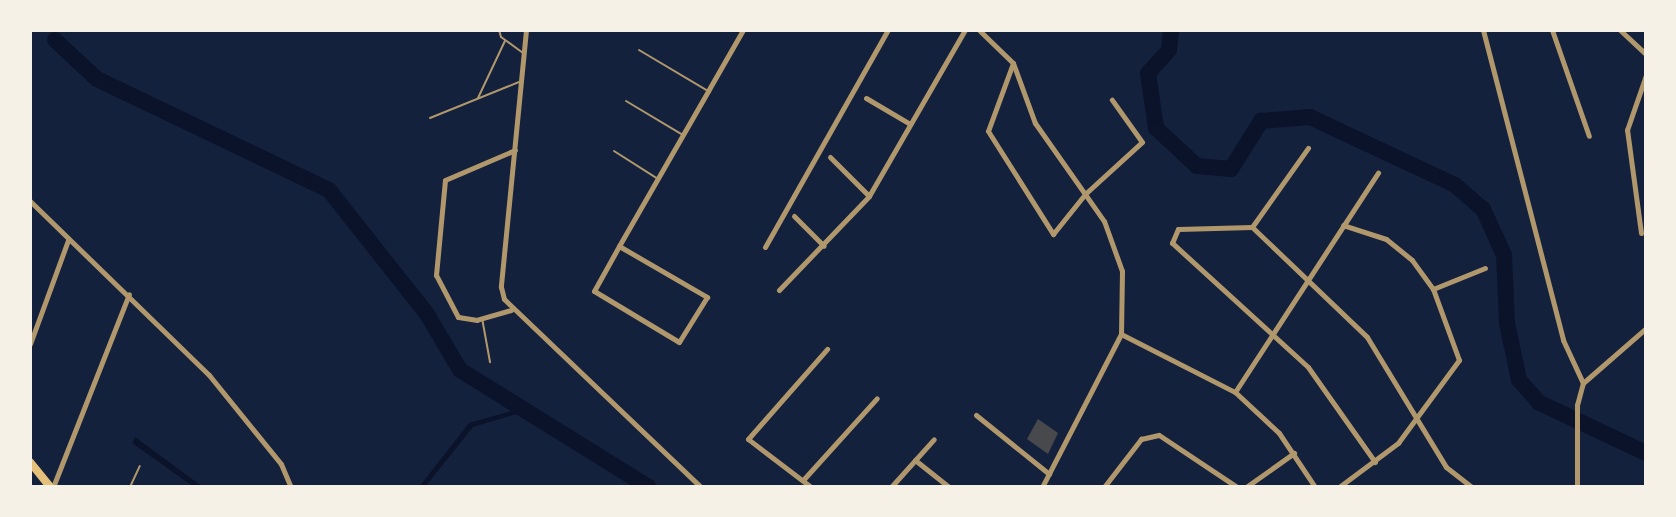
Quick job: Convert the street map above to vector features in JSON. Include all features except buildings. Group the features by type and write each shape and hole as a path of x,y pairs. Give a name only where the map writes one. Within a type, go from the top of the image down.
{"main road":[{"path":"30,462 51,487"}],"street":[{"path":"526,30 501,287 511,310 701,487"},
{"path":"619,246 707,297 679,342 594,291 619,246 743,30"},
{"path":"765,247 888,30"},
{"path":"780,290 869,196 965,30"},
{"path":"979,30 1013,63 1039,131 1104,221 1122,270 1121,334 1042,487"},
{"path":"1483,30 1563,340 1583,383"},
{"path":"1552,30 1589,136"},
{"path":"1620,30 1646,54"},
{"path":"1013,63 987,126 1053,234 1085,194 1142,142 1112,100"},
{"path":"1641,233 1627,130 1646,75"},
{"path":"866,98 910,124"},
{"path":"1252,227 1308,148"},
{"path":"511,310 482,318 458,317 436,275 441,192 450,175 515,150"},
{"path":"830,157 869,196"},
{"path":"1235,392 1378,173"},
{"path":"30,201 68,240 129,294 255,429 291,487"},
{"path":"794,216 824,246"},
{"path":"1339,487 1375,462 1419,418 1460,360 1433,289 1401,248 1343,225"},
{"path":"1375,462 1330,392 1172,243 1173,233 1252,227 1367,337 1419,418 1446,467 1472,487"},
{"path":"30,344 68,240"},
{"path":"1433,289 1485,268"},
{"path":"51,487 129,294"},
{"path":"1577,487 1577,405 1583,383 1646,328"},
{"path":"1121,334 1235,392 1294,453 1315,487"},
{"path":"811,487 748,439 827,349"},
{"path":"802,480 877,398"},
{"path":"976,415 1049,474"},
{"path":"1104,487 1141,439 1159,435 1237,487"},
{"path":"891,487 934,440"},
{"path":"1246,487 1294,453"},
{"path":"915,460 949,487"}],"lane":[{"path":"499,30 505,41 524,53"},
{"path":"478,98 505,41"},
{"path":"639,50 708,91"},
{"path":"430,118 522,81"},
{"path":"626,101 683,135"},
{"path":"614,151 658,179"},
{"path":"482,318 490,362"},
{"path":"130,487 140,466"}],"water":[{"path":"522,408 527,411 473,427 425,487 419,487 469,423"},
{"path":"135,437 203,487 194,487 132,443"}],"waterway":[{"path":"1171,30 1169,50 1148,73 1156,128 1197,166 1231,169 1261,121 1310,117 1455,185 1483,209 1504,255 1507,323 1519,380 1540,403 1646,453"},
{"path":"55,40 97,79 329,190 427,314 460,370 649,487"}]}
